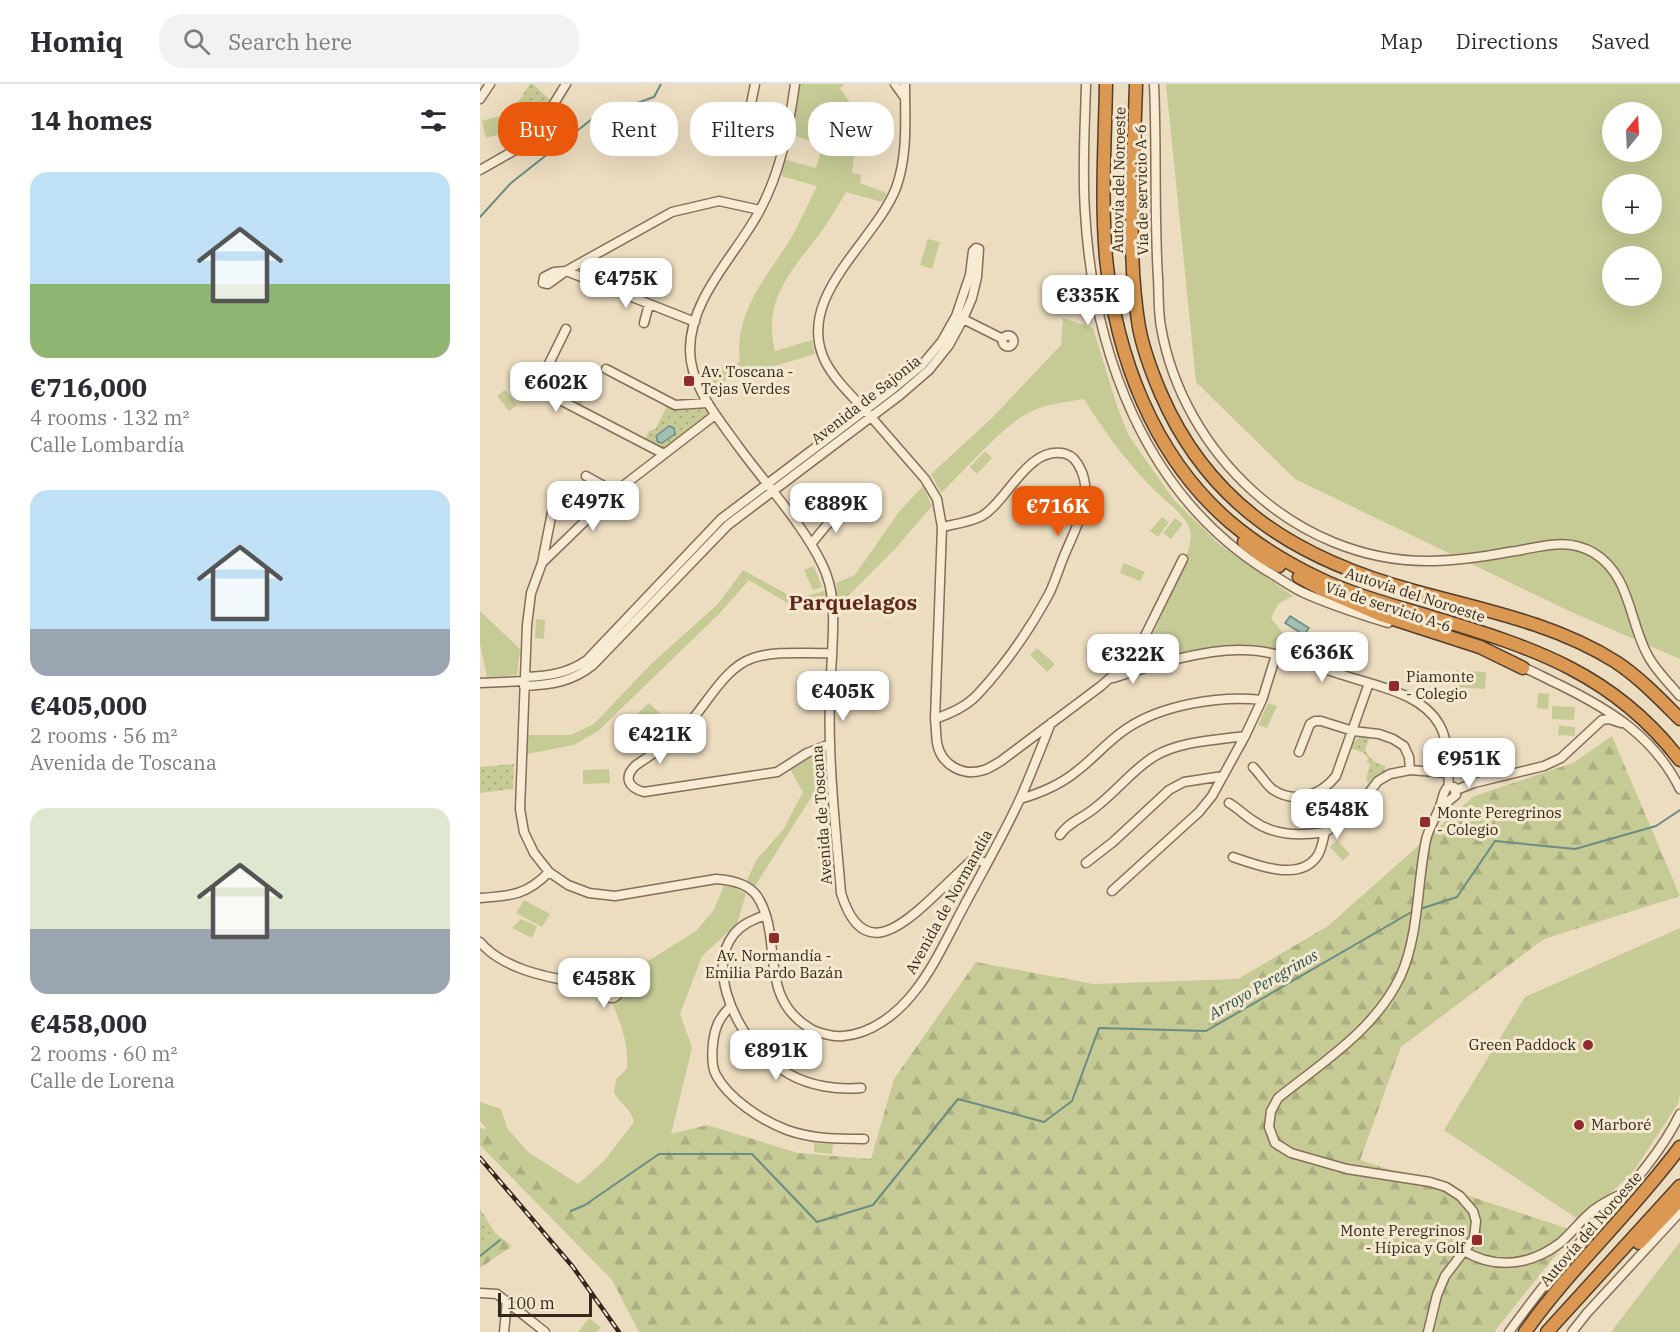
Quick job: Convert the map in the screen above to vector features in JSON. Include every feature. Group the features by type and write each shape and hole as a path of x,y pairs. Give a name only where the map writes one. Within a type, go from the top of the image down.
{"highway":[{"name":"Autovía del Noroeste","path":"1106,84 1104,197 1106,258 1118,332 1134,382 1155,430 1186,475 1230,522 1275,555 1328,582 1356,594 1488,634 1569,666 1608,690 1636,712 1668,744 1680,760"},
{"name":"Autovía del Noroeste","path":"1136,84 1132,256 1139,328 1154,378 1173,422 1199,461 1225,491 1270,530 1317,557 1413,591 1541,625 1577,640 1616,663 1647,686 1680,719"},
{"path":"1230,522 1233,533 1263,557 1321,589 1381,615 1480,647 1523,668"},
{"name":"Autovía del Noroeste","path":"1525,1332 1547,1301 1680,1147"},
{"path":"1547,1332 1680,1186"},
{"path":"1557,1332 1680,1200"}],"street":[{"path":"480,99 490,84"},
{"path":"480,170 531,141 566,84"},
{"path":"751,102 755,84"},
{"name":"Avenida de Toscana","path":"795,84 790,121 778,168 760,210 704,300 691,339 692,366 696,379 715,415 811,544 823,566 831,589 834,612 830,744 840,892 846,911 855,922 875,933 885,933 912,917 973,859 987,863"},
{"path":"895,84 905,99"},
{"path":"905,84 903,166 895,190 878,223 827,294 818,328 819,344 830,371 925,479 937,499 942,527 935,719 937,745 943,757 952,767 962,772 986,770 1109,679 1138,650 1183,559"},
{"name":"Vía de servicio A-6","path":"1086,84 1084,211 1094,295 1102,332 1121,391 1138,428 1172,484 1212,528 1250,560 1300,591 1348,611 1479,651 1523,668 1592,701 1627,724 1646,741 1667,767 1680,789"},
{"name":"Vía de servicio A-6","path":"1154,84 1156,260 1161,326 1171,369 1193,417 1214,449 1244,485 1278,513 1327,540 1371,554 1413,561 1440,561 1513,552 1548,544 1569,544 1594,553 1610,567 1622,584 1648,657 1680,696"},
{"path":"695,322 566,272 663,216 682,208 719,201 760,210"},
{"name":"Avenida de Sajonia","path":"480,683 525,681 556,684 583,673 593,665 728,525 769,487 867,413 922,365 942,341 959,317 972,298 977,277 979,249 976,248 959,317"},
{"path":"583,278 591,257"},
{"path":"644,323 649,304"},
{"path":"959,317 1003,339"},
{"path":"566,329 537,388 664,454"},
{"path":"606,369 675,405 708,403"},
{"path":"542,563 615,492 715,415"},
{"path":"935,719 967,704 978,694 1016,646 1049,593 1081,515 1086,496 1085,478 1078,462 1066,454 1051,454 1037,459 1024,470 994,506 981,517 942,527"},
{"path":"586,476 615,492"},
{"name":"Avenida de Normandía","path":"554,502 542,563 531,593 527,625 520,809 524,832 534,853 549,872 568,885 589,893 615,896 716,879 732,880 746,886 756,895 765,915 774,973 781,996 795,1019 815,1031 843,1036 868,1030 894,1014 915,991 942,947 1020,799 1051,723"},
{"path":"811,544 841,508"},
{"path":"1109,679 1148,667 1226,650 1259,651 1369,683 1407,697 1430,713 1439,723 1448,754 1450,792"},
{"path":"830,744 807,753 777,772 644,792 635,789 627,778 635,766 679,735 697,716 728,675 740,664 767,655 832,653"},
{"path":"1112,891 1199,812 1212,796 1262,700 1276,655"},
{"path":"1128,662 1148,667"},
{"path":"1253,766 1265,781 1282,794 1306,797 1328,786 1336,776 1369,683"},
{"path":"1020,799 1043,792 1076,773 1124,730 1144,718 1164,711 1224,699 1262,700"},
{"path":"1592,701 1597,711 1597,718 1592,728"},
{"path":"1428,1332 1437,1295 1445,1276 1474,1238 1476,1221 1473,1211 1460,1196 1446,1187 1430,1182 1347,1169 1291,1153 1275,1143 1269,1127 1270,1111 1278,1098 1358,1035 1378,1011 1400,978 1408,957 1428,833 1439,808 1450,792 1474,783 1544,766 1561,758 1602,720 1609,719 1627,724"},
{"path":"1299,752 1307,728 1315,721 1353,731 1380,734 1393,739 1404,746 1409,757 1410,770"},
{"path":"1060,835 1064,828 1096,807 1147,761 1158,754 1189,744 1245,736"},
{"path":"1229,803 1258,824 1276,832 1302,835 1325,832 1351,816 1378,781 1390,774 1410,770 1448,773"},
{"path":"1086,863 1113,842 1169,790 1184,782 1223,776"},
{"path":"1233,857 1278,870 1291,870 1314,861 1320,853 1325,832"},
{"path":"480,898 522,893 540,882 549,872"},
{"path":"765,915 747,922 734,934 727,946 723,961 723,974 730,1007 756,1047 791,1075 831,1087 861,1088"},
{"path":"480,942 496,957 523,970 604,988"},
{"path":"730,1007 719,1018 712,1048 712,1066 715,1074 729,1092 761,1117 787,1130 814,1137 864,1139"},
{"path":"1509,1332 1539,1290 1661,1146 1680,1114"},
{"path":"1464,1251 1491,1263 1510,1264 1540,1254 1559,1243 1591,1211 1625,1191"},
{"path":"1572,1332 1680,1212"},
{"path":"480,1293 497,1294 545,1332"},
{"path":"504,1332 507,1301"},
{"path":"505,1317 521,1312"}],"green space":[{"path":"530,84 533,84 550,100 549,102 518,102"},
{"path":"800,84 845,84 840,88 850,102 808,102 808,140 796,136 796,110"},
{"path":"1166,84 1680,84 1680,659 1569,611 1295,479 1196,382"},
{"path":"498,117 498,135 486,138 482,121"},
{"path":"820,156 854,156 852,173 861,175 860,183 887,193 882,202 846,192 782,287 773,316 772,333 775,351 812,340 815,354 704,387 699,374 740,362 741,328 746,312 762,282 790,240 817,186 781,176 786,160 816,168"},
{"path":"928,239 940,242 932,269 920,265"},
{"path":"1063,318 1093,328 1118,409 1129,436 1174,500 1219,544 1293,596 1278,604 1271,618 1288,640 1286,651 1238,645 1214,647 1141,662 1188,552 1190,531 1179,513 1152,488 1121,452 1084,399 1043,407 1020,418 996,437 941,493 931,474 992,418 1061,345"},
{"path":"505,390 517,405 509,411 497,396"},
{"path":"575,390 586,395 581,405 570,400"},
{"path":"667,406 677,410 703,409 708,414 663,449 645,440 649,431 656,428"},
{"path":"985,451 992,458 977,474 970,467"},
{"path":"923,486 932,506 896,548 846,598 837,600 836,583 855,575 898,513"},
{"path":"1162,517 1169,522 1158,537 1150,531"},
{"path":"1175,518 1183,524 1171,539 1163,533"},
{"path":"1124,563 1145,572 1140,581 1120,573"},
{"path":"814,566 822,587 813,590 804,570"},
{"path":"743,570 796,599 827,590 829,607 794,607 749,580 720,613 598,731 574,745 527,754 528,735 571,735 594,724 651,664 718,604"},
{"path":"480,611 520,649 517,675 487,677 480,644"},
{"path":"536,619 545,620 544,639 535,638"},
{"path":"1037,648 1055,664 1047,672 1030,655"},
{"path":"1456,670 1486,672 1485,689 1454,687"},
{"path":"1538,693 1549,694 1548,709 1537,708"},
{"path":"649,703 674,727 662,739 637,714"},
{"path":"1268,703 1277,706 1267,728 1258,725"},
{"path":"1552,706 1575,707 1574,720 1552,719"},
{"path":"1559,725 1575,727 1575,736 1558,735"},
{"path":"1370,736 1365,750 1373,760 1385,766 1385,772 1347,814 1338,794 1346,803 1351,803 1368,783 1366,779 1370,764 1367,763 1368,758 1364,753 1350,748 1356,739"},
{"path":"1612,736 1680,896 1544,939 1401,1047 1360,1160 1575,1231 1494,1332 639,1332 612,1280 480,1145 480,1128 489,1130 576,1200 651,1139 707,1125 798,1153 871,1159 894,1079 976,962 1093,984 1238,979 1328,926 1474,796 1573,763"},
{"path":"824,750 828,783 819,785 755,886 747,880 757,859 783,830 803,792 790,769 809,756"},
{"path":"514,764 513,789 480,793 480,767"},
{"path":"609,769 610,783 583,784 583,770"},
{"path":"1337,840 1350,854 1343,861 1330,847"},
{"path":"724,886 732,886 746,894 737,924 702,956 680,1014 692,1048 663,1167 652,1164 613,1192 572,1210 525,1161 499,1144 480,1121 480,1102 501,1109 507,1128 528,1152 578,1184 603,1162 634,1122 628,1110 614,1093 616,1079 627,1069 625,1042 611,1001 621,996 623,990 618,980 696,931 713,911"},
{"path":"524,900 550,914 542,927 516,913"},
{"path":"521,919 537,926 532,938 512,928"},
{"name":"Green Paddock","path":"1680,928 1680,1094 1678,1104 1631,1175 1579,1220 1444,1130 1525,997"},
{"path":"814,1143 833,1144 832,1154 814,1152"},
{"path":"480,1209 495,1233 480,1242"},
{"path":"495,1233 512,1246 480,1268 480,1242"},
{"path":"1680,1242 1680,1332 1611,1332"},
{"path":"589,1318 601,1327 597,1332 578,1332"}],"water":[{"path":"669,426 674,428 675,434 662,443 658,442 656,436"},
{"path":"1290,616 1309,628 1304,635 1285,623"}],"waterway":[{"path":"480,217 511,183 592,119 654,97 661,84"},
{"name":"Arroyo Peregrinos","path":"1420,909 1457,897 1495,841 1575,849 1656,826 1680,810"},
{"name":"Arroyo Peregrinos","path":"571,1211 585,1205 659,1154 752,1154 817,1222 873,1205 958,1099 1044,1122 1072,1101 1099,1028 1206,1031 1415,910"},
{"name":"Arroyo Peregrinos","path":"480,1256 500,1240"}],"railway":[{"path":"480,1158 573,1267 619,1332"}],"place":[{"name":"Av. Toscana - Tejas Verdes","path":"689,381"},
{"name":"Piamonte - Colegio","path":"1394,686"},
{"name":"Monte Peregrinos - Colegio","path":"1425,822"},
{"name":"Av. Normandía - Emilia Pardo Bazán","path":"774,938"},
{"name":"Green Paddock","path":"1588,1045"},
{"name":"Marboré","path":"1579,1125"},
{"name":"Monte Peregrinos - Hípica y Golf","path":"1477,1240"}],"district":[{"name":"Parquelagos","path":"853,603"}]}
